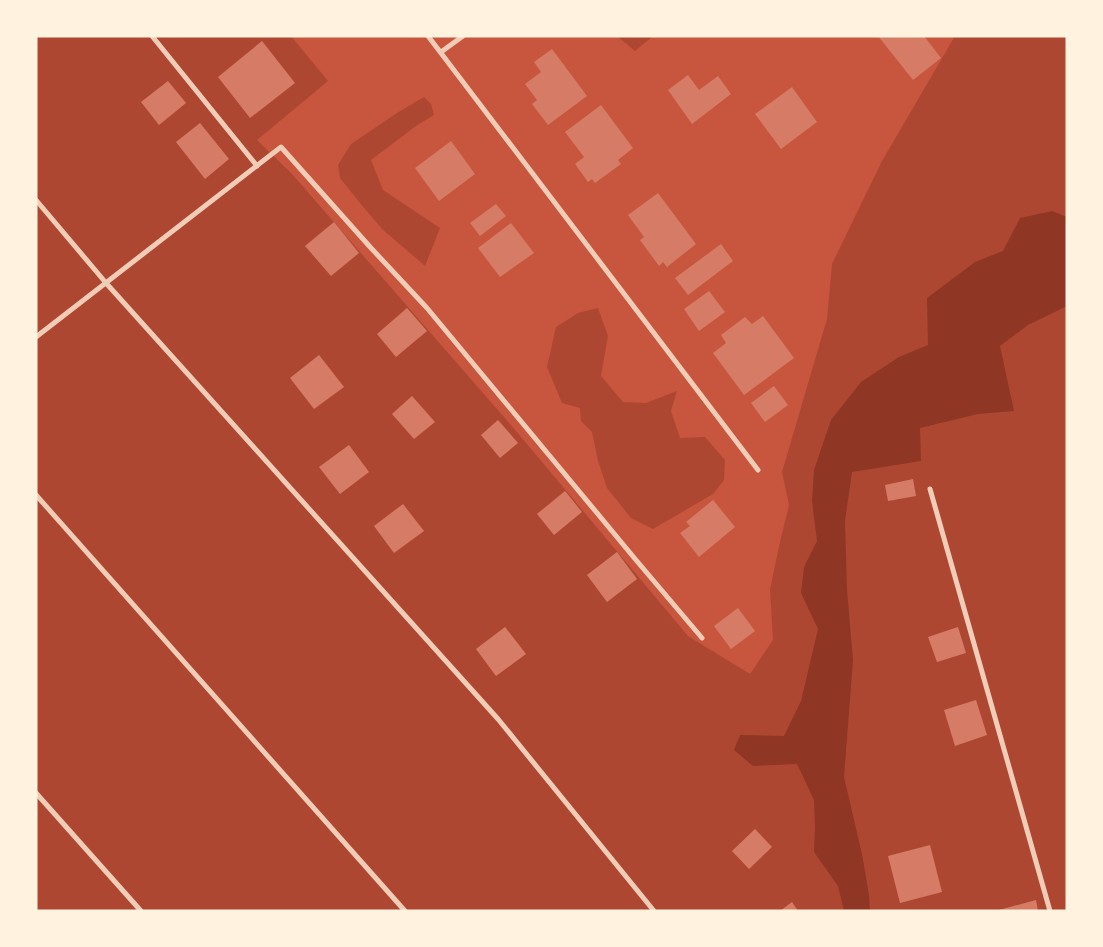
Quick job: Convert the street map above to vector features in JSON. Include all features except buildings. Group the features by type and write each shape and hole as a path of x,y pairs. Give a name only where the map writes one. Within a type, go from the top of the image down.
{"street":[{"path":"152,36 257,166"},
{"path":"428,36 758,470"},
{"path":"440,52 463,36"},
{"path":"36,337 281,147 427,308 702,638"},
{"path":"36,200 106,283 498,719 654,911"},
{"path":"930,489 1050,911"},
{"path":"36,495 405,911"},
{"path":"36,793 141,911"}],"shaded area":[{"path":"36,36 291,36 328,81 257,140 292,174 516,431 688,636 750,674 773,640 770,589 789,505 782,472 827,319 832,264 882,161 955,36 1067,36 1067,911 36,911"},
{"path":"617,36 653,36 635,51"},
{"path":"424,97 431,104 434,115 416,126 371,160 383,190 440,228 425,266 382,229 340,178 338,165 351,144"},
{"path":"1052,211 1067,217 1067,306 1028,325 1000,346 1014,411 978,414 920,428 921,461 852,472 845,521 847,589 853,660 844,777 862,854 870,911 844,911 838,886 814,852 814,800 797,764 753,766 734,750 740,735 784,736 801,701 818,629 801,593 804,567 817,541 812,501 814,470 831,420 861,382 899,357 928,345 927,298 975,262 1003,251 1020,218"},
{"path":"598,308 608,336 601,376 623,402 646,403 677,391 671,411 680,438 705,437 725,460 724,480 713,494 653,529 631,518 607,488 598,461 592,432 581,421 580,408 562,403 547,367 556,327 578,313"}]}
